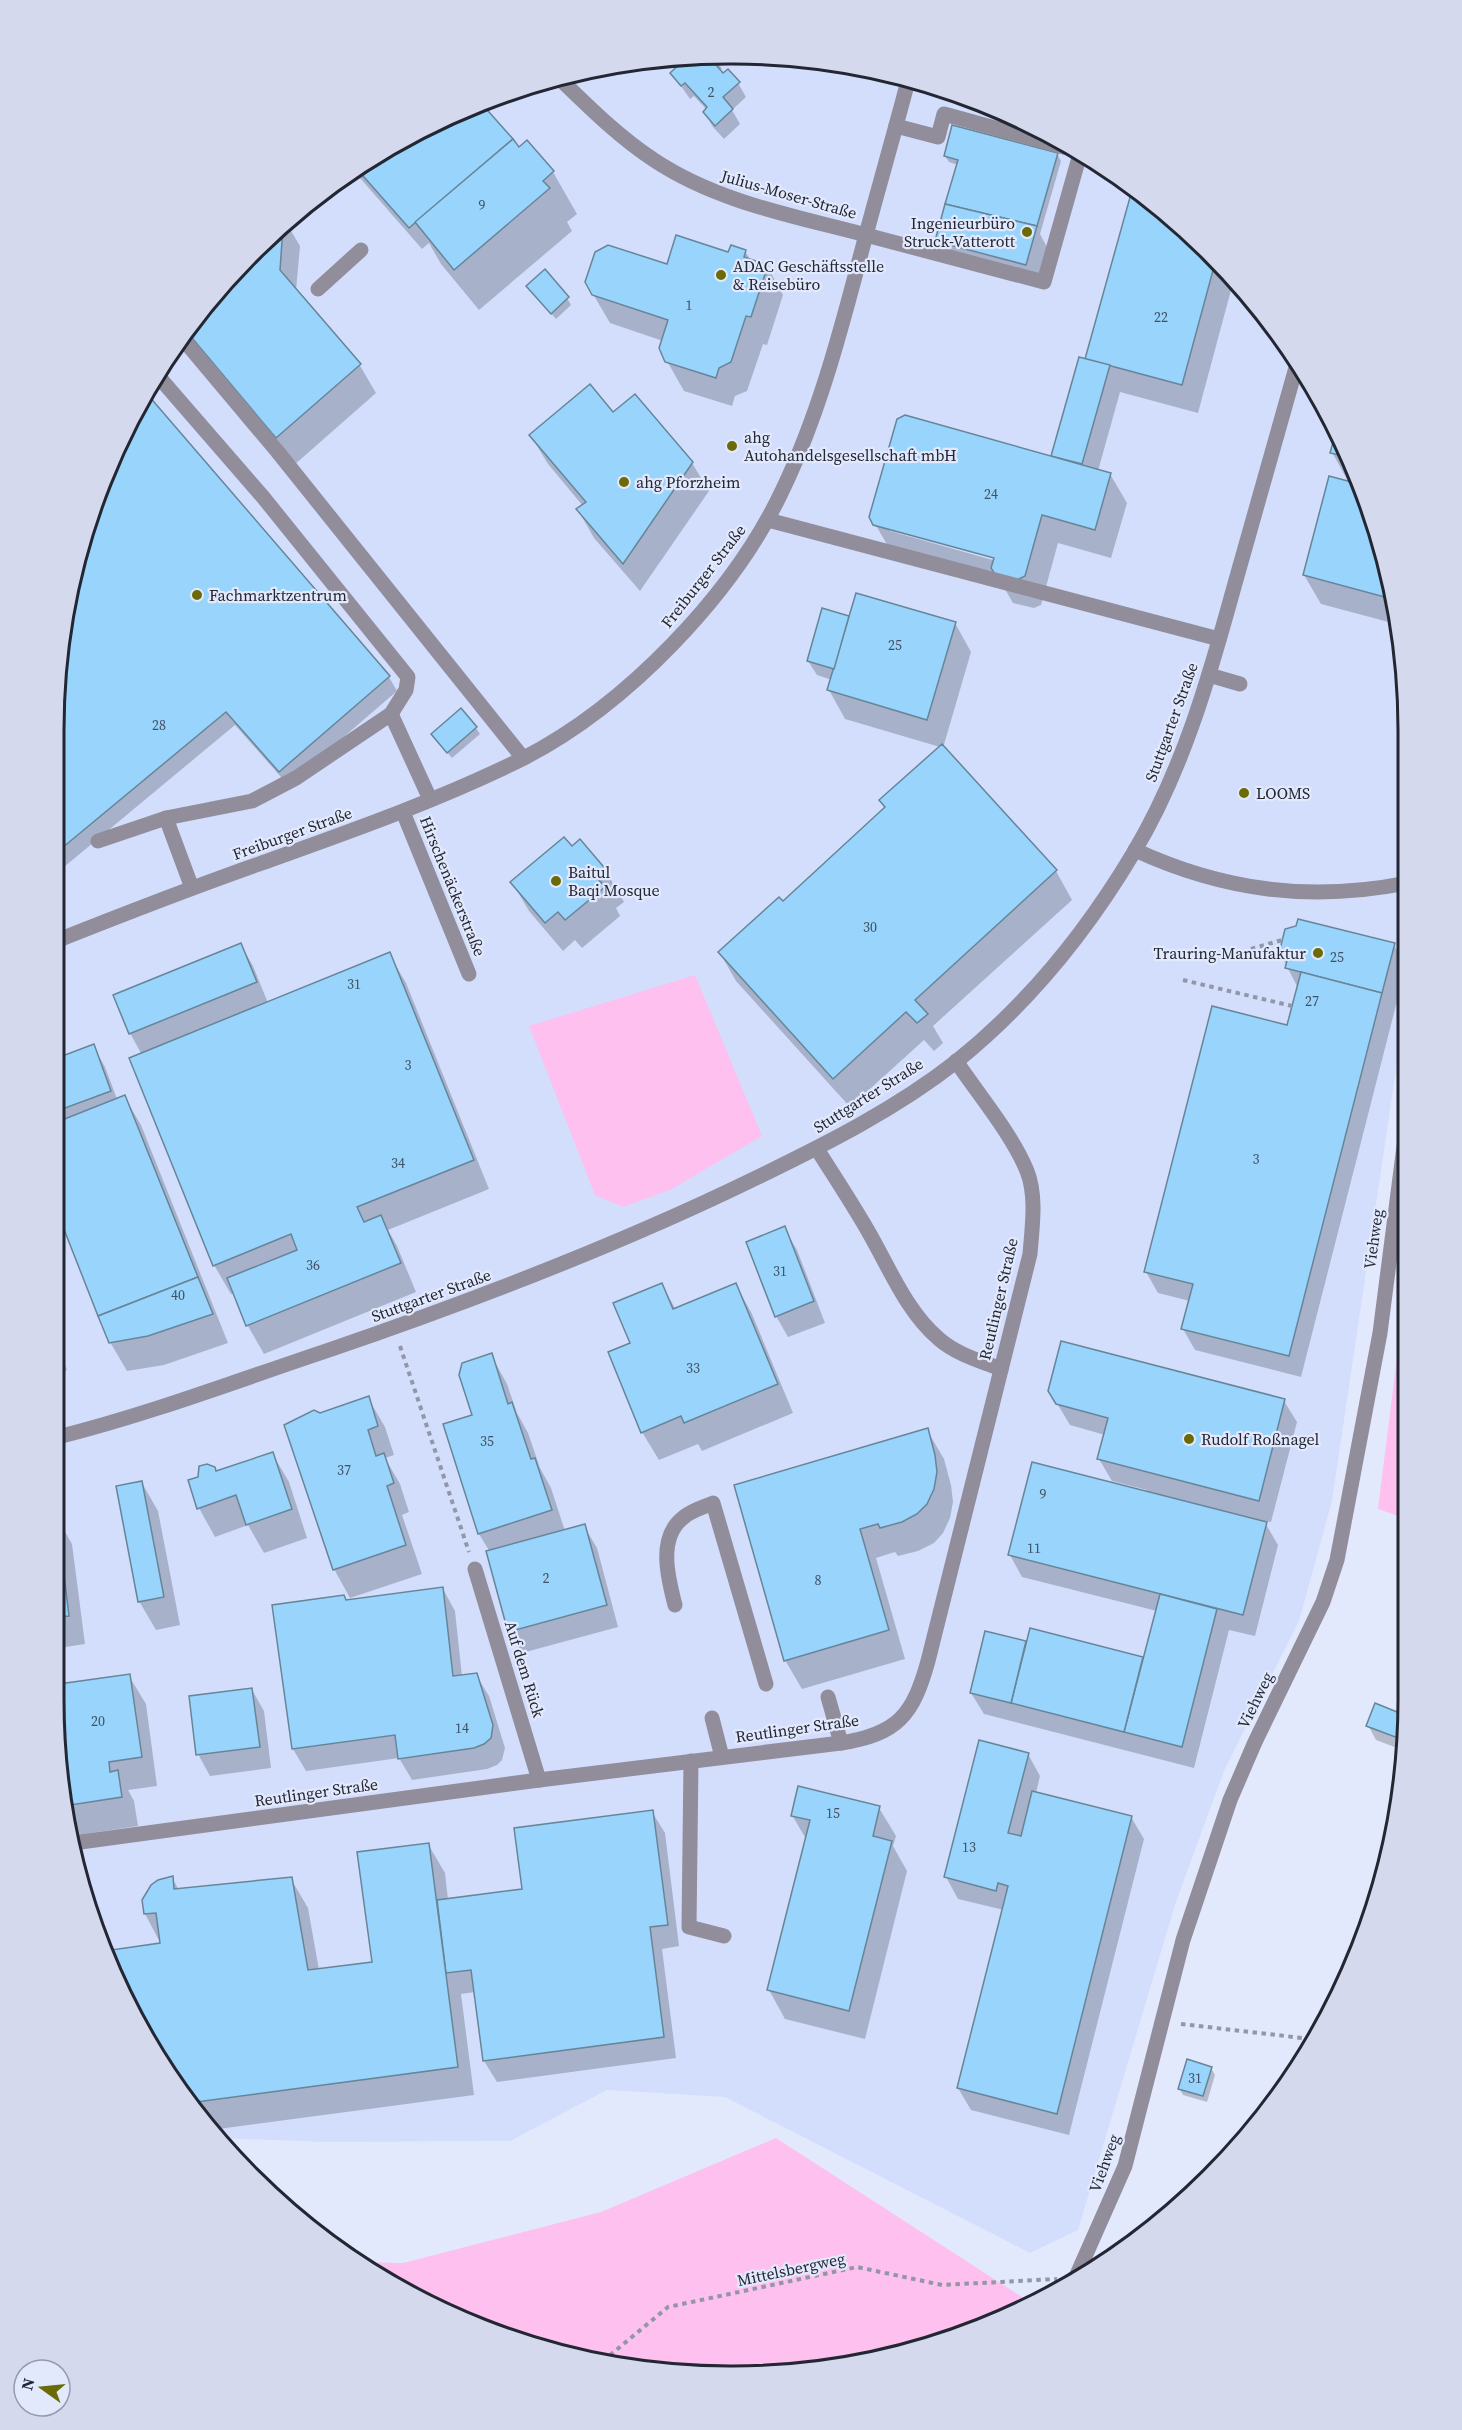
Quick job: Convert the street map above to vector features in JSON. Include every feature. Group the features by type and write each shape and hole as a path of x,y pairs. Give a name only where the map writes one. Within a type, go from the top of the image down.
{"street":[{"name":"Julius-Moser-Straße","path":"566,85 616,132 654,160 687,179 728,197 1044,282 1078,162"},
{"name":"Freiburger Straße","path":"64,938 192,888 403,812 523,758 564,734 601,708 671,645 724,582 768,520 799,453 822,389 906,88"},
{"path":"896,126 938,137 944,114 1036,139"},
{"path":"318,289 361,250"},
{"path":"188,345 277,451 523,758"},
{"name":"Stuttgarter Straße","path":"64,1435 146,1412 394,1328 594,1252 684,1213 817,1149 900,1101 956,1061 1002,1020 1056,964 1083,932 1135,850 1166,789 1188,738 1209,675 1294,375"},
{"path":"98,841 166,818 252,801 296,778 391,714 406,690 408,676 262,497 164,383"},
{"path":"768,520 1219,639"},
{"path":"1209,675 1240,684"},
{"path":"391,714 430,800"},
{"name":"Hirschenäckerstraße","path":"403,812 469,974"},
{"path":"166,818 192,888"},
{"path":"1135,850 1169,866 1203,877 1264,890 1339,892 1398,884"},
{"name":"Reutlinger Straße","path":"80,1842 540,1780 841,1743 858,1740 892,1726 905,1716 919,1691 1030,1254 1033,1213 1028,1173 1014,1146 956,1061"},
{"path":"817,1149 868,1231 905,1297 927,1325 938,1338 952,1348 1001,1369"},
{"name":"Viehweg","path":"1080,2266 1125,2166 1183,1940 1230,1800 1255,1742 1323,1602 1337,1560 1380,1333 1398,1194"},
{"path":"675,1605 667,1566 667,1554 673,1529 686,1515 713,1503 766,1684"},
{"name":"Auf dem Rück","path":"475,1569 540,1780"},
{"path":"828,1697 841,1743"},
{"path":"712,1718 722,1757"},
{"path":"691,1761 689,1927 724,1936"}],"path":[{"path":"1251,949 1282,940"},
{"path":"1183,980 1292,1006"},
{"path":"394,1328 475,1569"},
{"path":"1163,2021 1304,2039"},
{"name":"Mittelsbergweg","path":"611,2355 668,2307 857,2267 942,2285 1059,2279"}],"shaded area":[{"path":"731,64 775,66 861,77 904,87 986,115 1064,154 1137,202 1202,260 1260,325 1308,398 1347,476 1375,558 1392,644 1396,687 1398,1061 1332,1501 1299,1621 1224,1771 1175,1905 1078,2230 1030,2253 725,2097 607,2090 510,2141 326,2142 230,2138 202,2105 154,2032 115,1954 87,1872 70,1786 64,1699 64,731 70,644 87,558 115,476 133,436 177,361 202,325 260,260 292,230 325,202 398,154 436,133 517,100 558,87 644,70"},
{"path":"695,975 762,1136 670,1190 623,1207 595,1195 529,1026"},
{"path":"1398,1350 1398,1516 1378,1509"},
{"path":"776,2138 1022,2299 945,2330 861,2353 775,2364 731,2366 687,2364 601,2353 517,2330 436,2297 376,2262 403,2263 601,2212"}],"building":[{"path":"716,65 723,73 728,69 740,82 723,97 733,109 715,126 703,112 707,107 685,83 681,86 670,73 676,67 687,66"},
{"path":"488,111 513,139 409,228 363,176 436,133"},
{"path":"952,125 1058,153 1037,226 945,204 958,160 944,156"},
{"path":"513,139 519,147 527,140 554,171 543,181 550,188 454,270 415,222"},
{"path":"1130,197 1170,230 1213,271 1182,385 1085,359"},
{"path":"945,204 1037,226 1026,265 935,241"},
{"path":"676,235 728,252 731,245 746,250 744,257 768,265 751,317 746,316 731,362 719,368 716,378 665,362 659,348 668,320 592,295 585,282 595,252 608,245 667,264"},
{"path":"282,239 280,270 361,364 276,438 193,339 230,292"},
{"path":"545,269 569,297 551,314 526,286"},
{"path":"1079,357 1110,365 1082,464 1051,456"},
{"name":"ahg Pforzheim","path":"590,384 613,412 635,394 693,462 623,564 576,509 586,502 529,435"},
{"name":"Fachmarktzentrum","path":"153,400 390,676 279,772 226,712 64,846 66,687 77,601 87,558 115,476"},
{"path":"905,415 1111,473 1095,530 1042,515 1025,576 1017,580 995,574 991,568 994,558 873,525 869,517 897,419"},
{"path":"1333,444 1337,455 1330,453"},
{"path":"1329,476 1349,481 1375,558 1384,597 1303,575"},
{"path":"856,593 956,622 927,720 827,690"},
{"path":"822,608 849,616 834,669 807,661"},
{"path":"461,708 477,727 447,753 431,734"},
{"path":"942,744 1057,870 915,1000 928,1014 917,1023 906,1012 833,1079 718,952 779,897 783,901 885,807 879,800"},
{"name":"Baitul Baqi Mosque","path":"564,837 572,846 580,839 608,872 599,880 605,887 565,920 558,912 545,923 510,882"},
{"path":"1298,919 1395,943 1382,993 1285,968 1287,961 1279,953 1285,929 1296,926"},
{"path":"241,943 257,982 129,1034 113,995"},
{"path":"390,952 474,1160 357,1207 364,1222 381,1215 401,1263 246,1326 227,1278 297,1250 291,1234 213,1266 129,1058"},
{"path":"1301,972 1382,993 1289,1356 1181,1329 1193,1284 1144,1272 1212,1006 1287,1025"},
{"path":"94,1044 111,1091 64,1108 64,1055"},
{"path":"125,1095 198,1277 98,1316 64,1229 64,1119"},
{"path":"785,1226 814,1301 775,1317 746,1242"},
{"path":"198,1277 213,1314 148,1336 109,1343 98,1316"},
{"path":"662,1283 673,1309 736,1283 778,1384 684,1423 681,1416 641,1433 608,1352 630,1343 613,1303"},
{"name":"Rudolf Roßnagel","path":"1061,1341 1285,1399 1259,1501 1097,1459 1108,1418 1056,1404 1048,1391"},
{"path":"492,1353 508,1404 512,1402 531,1459 535,1458 552,1510 478,1534 443,1424 472,1415 459,1375 462,1363"},
{"path":"369,1396 378,1426 368,1430 376,1456 384,1453 394,1483 387,1486 406,1545 333,1570 284,1425 314,1410 320,1413"},
{"path":"928,1428 937,1472 934,1489 927,1504 917,1514 902,1522 880,1528 878,1524 860,1529 889,1630 784,1661 734,1485"},
{"path":"273,1452 292,1509 246,1525 236,1495 197,1509 188,1480 198,1477 199,1466 207,1464 215,1467 216,1471"},
{"path":"1032,1462 1267,1522 1243,1615 1008,1555"},
{"path":"142,1481 164,1597 138,1602 116,1486"},
{"path":"585,1524 607,1605 508,1632 486,1551"},
{"path":"64,1575 69,1616 64,1616"},
{"path":"443,1587 453,1676 477,1673 493,1725 491,1738 474,1748 398,1759 395,1735 292,1749 272,1605 344,1595 346,1600"},
{"path":"1160,1594 1217,1609 1182,1747 1124,1732"},
{"path":"1030,1628 1143,1657 1124,1732 1011,1703"},
{"path":"985,1631 1026,1641 1011,1703 970,1693"},
{"path":"130,1674 142,1757 109,1762 110,1772 118,1770 122,1797 73,1805 66,1743 64,1683"},
{"path":"252,1688 260,1747 196,1755 189,1696"},
{"path":"1375,1703 1397,1712 1396,1737 1366,1726"},
{"path":"979,1740 1029,1753 1008,1833 1021,1836 1032,1791 1132,1816 1057,2114 957,2088 1008,1886 998,1883 996,1891 944,1877"},
{"path":"798,1786 880,1806 873,1836 892,1841 849,2011 767,1990 810,1820 791,1816"},
{"path":"653,1810 668,1925 650,1927 664,2037 483,2061 471,1970 446,1973 437,1900 522,1889 514,1828"},
{"path":"429,1843 458,2067 200,2102 154,2032 133,1994 113,1950 160,1943 156,1913 144,1914 142,1900 151,1885 158,1880 173,1876 174,1889 292,1877 308,1970 372,1962 357,1852"},
{"path":"1187,2059 1212,2067 1203,2096 1178,2089"}],"place":[{"name":"Ingenieurbüro Struck-Vatterott","path":"1027,232"},
{"name":"ADAC Geschäftsstelle & Reisebüro","path":"721,275"},
{"name":"ahg Autohandelsgesellschaft mbH","path":"732,446"},
{"name":"ahg Pforzheim","path":"624,482"},
{"name":"Fachmarktzentrum","path":"197,595"},
{"name":"LOOMS","path":"1244,793"},
{"name":"Baitul Baqi Mosque","path":"556,881"},
{"name":"Trauring-Manufaktur","path":"1318,953"},
{"name":"Rudolf Roßnagel","path":"1189,1439"}]}
